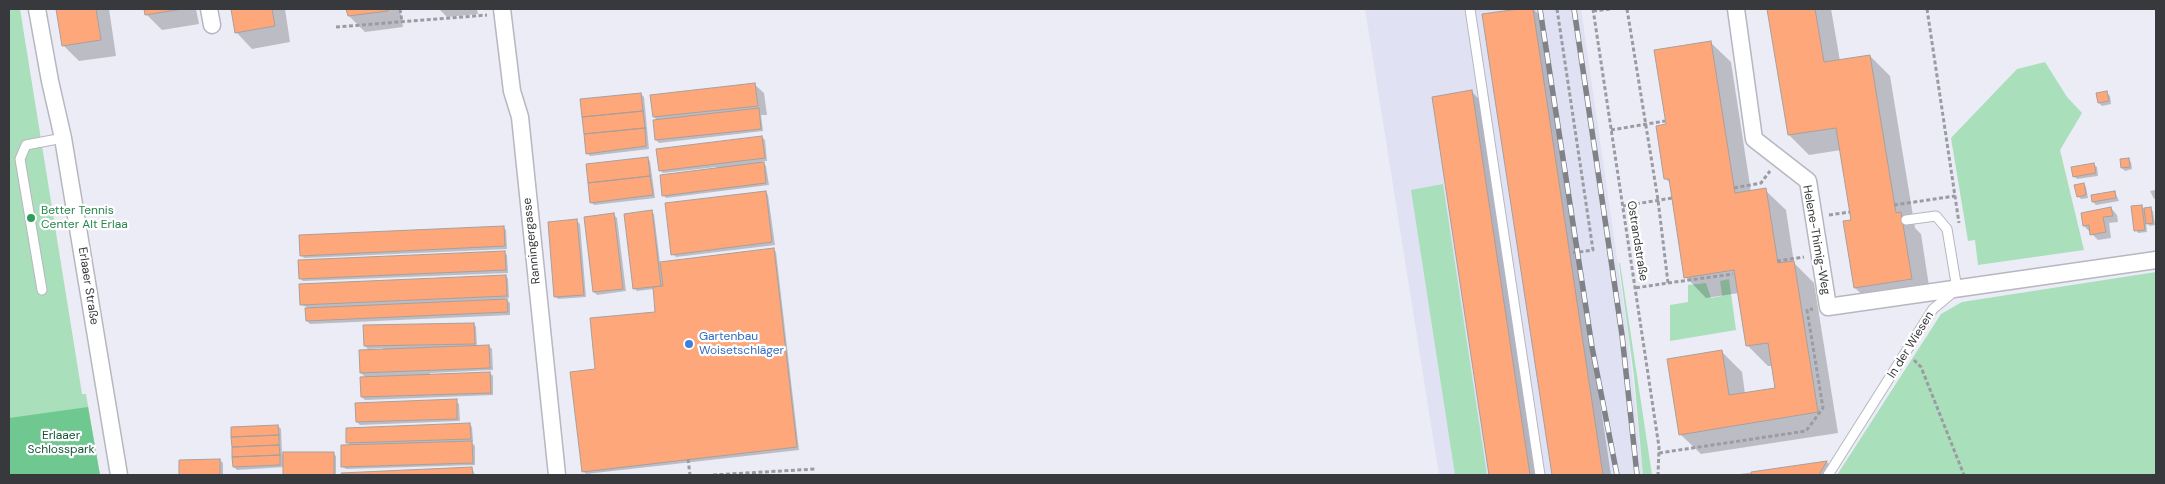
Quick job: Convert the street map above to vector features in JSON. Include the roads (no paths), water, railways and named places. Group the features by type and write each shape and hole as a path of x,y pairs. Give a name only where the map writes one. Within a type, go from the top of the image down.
{"street":[{"name":"Erlaaer Straße","path":"37,9 63,138 119,475"},
{"path":"209,9 212,26"},
{"name":"Helene-Thimig-Weg","path":"1736,9 1754,139 1808,181 1828,307 1957,289"},
{"name":"Ranningergasse","path":"502,11 512,91 520,117 557,475"},
{"path":"1957,289 2156,260"}],"lane":[{"path":"1470,9 1540,475"},
{"path":"42,290 20,159 26,145 63,138"},
{"path":"1906,220 1936,216 1947,229 1957,289"},
{"name":"In der Wiesen","path":"1828,475 1933,309 1957,289"}],"railway":[{"path":"1540,9 1592,347 1617,475"},
{"path":"1574,9 1622,335 1637,475"}],"place":[{"name":"Better Tennis Center Alt Erlaa","path":"31,218"},
{"name":"Gartenbau Woisetschläger","path":"689,344"}],"park label":[{"name":"Erlaaer Schlosspark","path":"61,443"}]}
